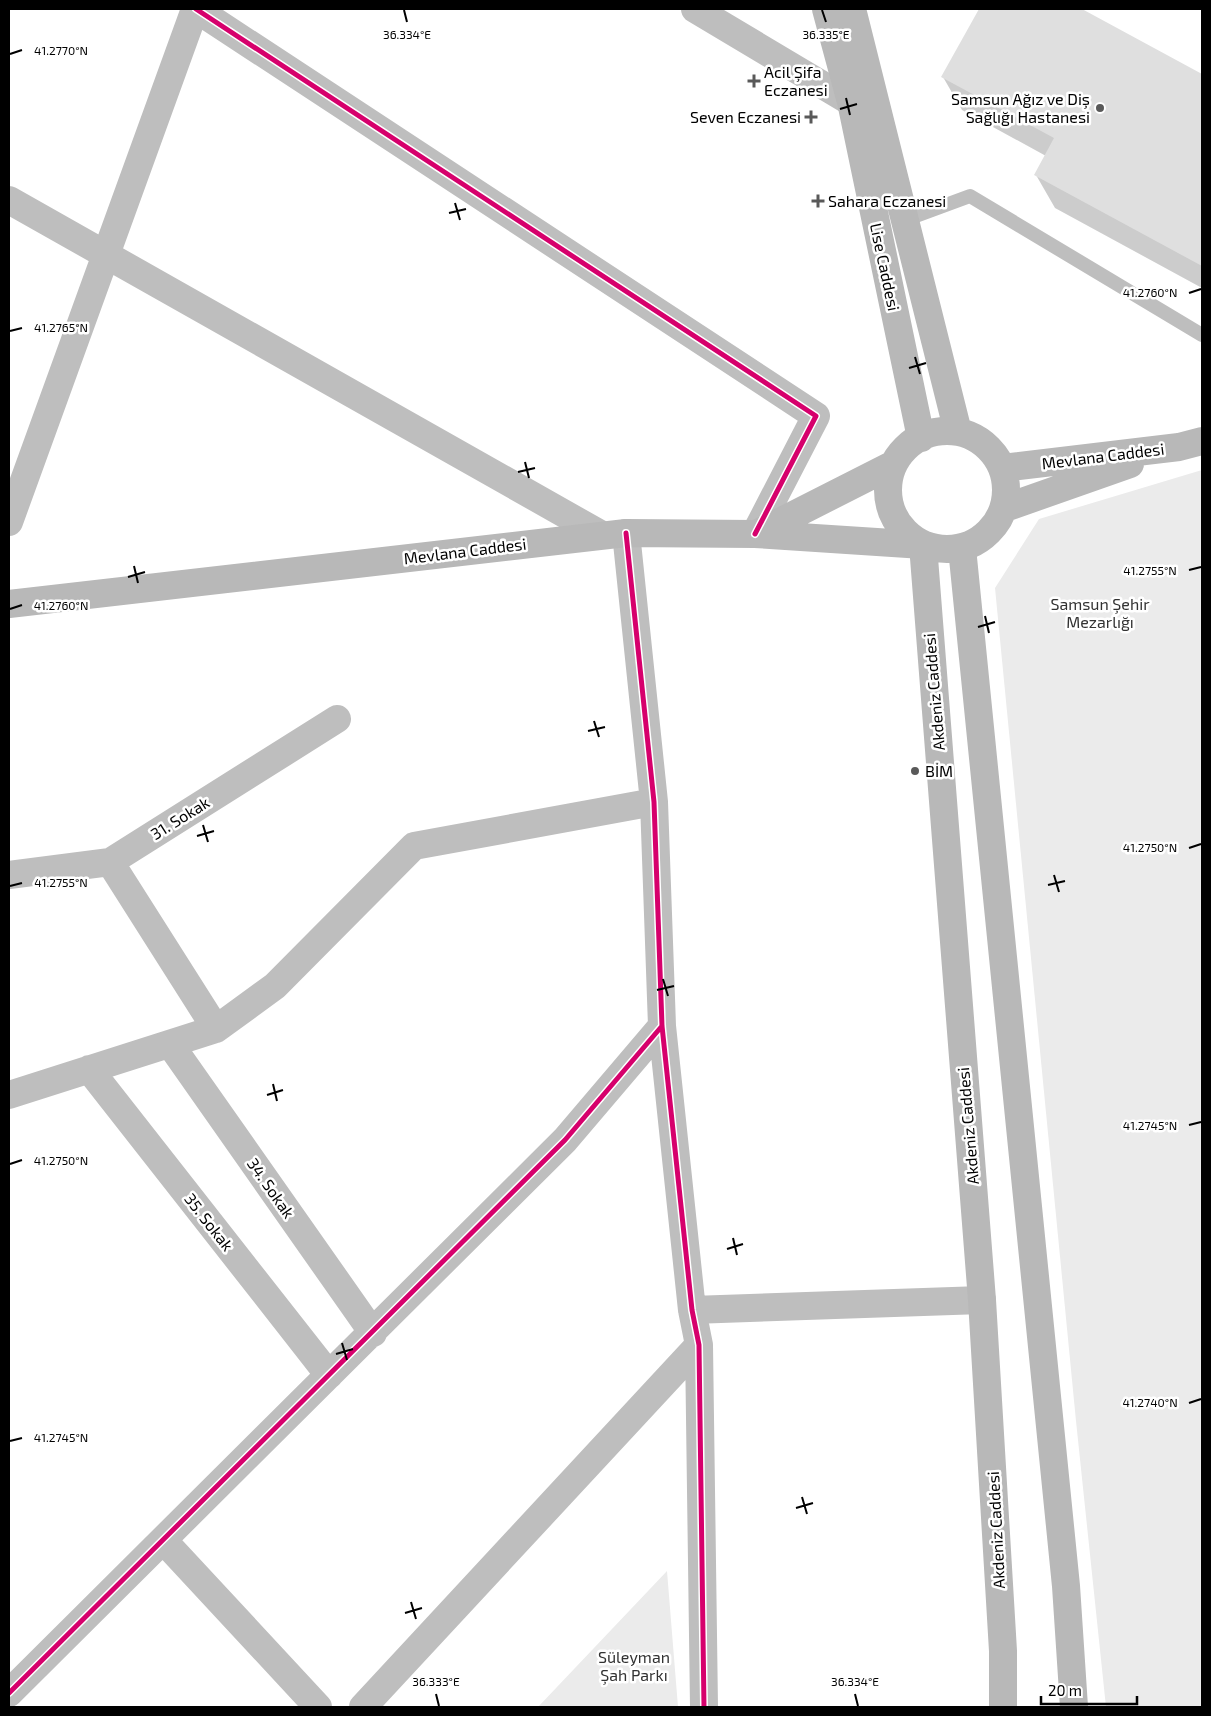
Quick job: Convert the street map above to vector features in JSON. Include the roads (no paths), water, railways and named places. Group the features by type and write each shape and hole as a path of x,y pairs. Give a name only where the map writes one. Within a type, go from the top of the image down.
{"main road":[{"name":"Lise Caddesi","path":"826,9 851,102 921,438"},
{"name":"Lise Caddesi","path":"852,9 958,432"},
{"path":"939,432 958,432 977,439 992,451 1003,468 1007,488 1005,508 996,526 962,548 942,550 922,545 907,534 895,519 889,501 889,482 894,464 905,449 921,438 939,432"},
{"path":"1005,508 1191,444"},
{"name":"Mevlana Caddesi","path":"1003,468 1191,444"},
{"path":"755,534 894,464"},
{"name":"Mevlana Caddesi","path":"9,604 614,534 755,534 922,545"},
{"name":"Akdeniz Caddesi","path":"922,545 982,1300 1003,1651 1003,1707"},
{"path":"962,548 1066,1586 1074,1707"}],"street":[{"path":"9,522 16,477 106,255 195,9 816,416 755,534"},
{"path":"695,9 851,102"},
{"path":"9,200 614,534 654,802 662,1026 692,1310 699,1345 704,1707"},
{"name":"31. Sokak","path":"9,875 110,862 337,719"},
{"path":"9,1095 216,1029 275,986 414,846 654,802"},
{"path":"110,862 216,1029"},
{"path":"9,1693 565,1140 662,1026"},
{"name":"34. Sokak","path":"170,1044 373,1333"},
{"name":"35. Sokak","path":"90,1069 329,1375"},
{"path":"692,1310 982,1300"},
{"path":"364,1707 699,1345"},
{"path":"163,1540 318,1707"}],"lane":[{"path":"905,220 970,196 1202,335"}],"place":[{"name":"Acil Şifa Eczanesi","path":"754,81"},
{"name":"Samsun Ağız ve Diş Sağlığı Hastanesi","path":"1100,108"},
{"name":"Seven Eczanesi","path":"811,117"},
{"name":"Sahara Eczanesi","path":"818,201"},
{"name":"BİM","path":"915,771"}],"park label":[{"name":"Samsun Şehir Mezarlığı","path":"1100,613"},
{"name":"Süleyman Şah Parkı","path":"634,1666"}]}
